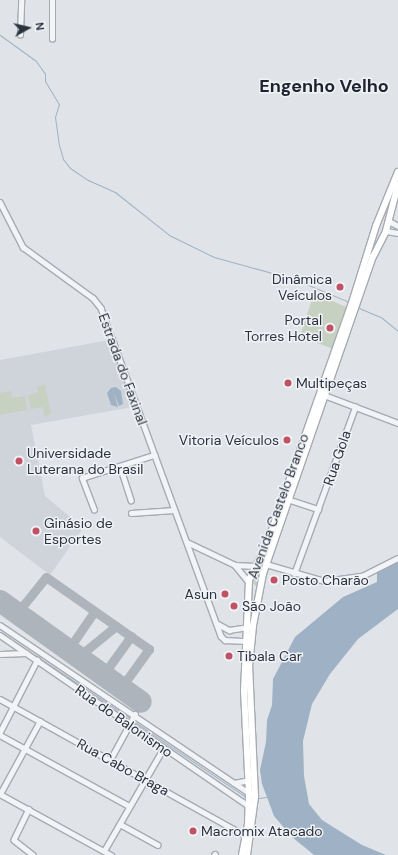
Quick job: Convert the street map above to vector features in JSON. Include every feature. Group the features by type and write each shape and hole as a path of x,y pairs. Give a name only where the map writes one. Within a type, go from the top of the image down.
{"main road":[{"name":"Avenida Castelo Branco","path":"242,855 246,836 249,806 244,691 249,584 256,565 268,541 349,313 377,221 398,172"},
{"name":"Avenida Castelo Branco","path":"247,855 255,797 249,667 253,626 260,589 266,564 324,395 373,257 386,232 391,204 398,185"},
{"path":"386,232 378,229 377,221 384,218 389,221"},
{"path":"256,565 266,564"},
{"path":"256,565 264,572"},
{"path":"249,584 254,590 260,589"}],"street":[{"path":"20,35 21,0"},
{"path":"52,0 52,39"},
{"name":"Estrada do Faxinal","path":"0,202 23,247 93,298 101,308 174,510 224,639 246,641"},
{"path":"389,221 398,226"},
{"path":"386,232 398,233"},
{"path":"324,395 398,423"},
{"name":"Rua Gola","path":"294,574 355,407"},
{"path":"94,510 82,478 154,455"},
{"path":"120,466 131,500"},
{"path":"288,499 318,509"},
{"path":"131,513 174,510"},
{"path":"187,542 235,565 256,565"},
{"path":"266,564 294,574 325,581 362,576 398,558"},
{"path":"235,565 249,584"},
{"name":"Rua do Balonismo","path":"0,624 249,793"},
{"path":"218,624 229,630 247,627"},
{"name":"Rua do Balonismo","path":"0,635 249,806"},
{"path":"0,654 26,653"},
{"path":"37,660 0,733 26,749 130,806"},
{"name":"Rua Cabo Braga","path":"0,699 246,836"},
{"path":"110,760 134,716"},
{"path":"40,721 0,794 111,855"},
{"path":"104,851 144,779 164,749"},
{"path":"233,783 249,780"},
{"path":"29,809 14,838 16,844 32,855"},
{"path":"120,824 158,845"}],"shaded area":[{"name":"Universidade Luterana do Brasil","path":"109,340 133,407 31,425 45,496 83,528 50,575 0,537 0,360"}],"green space":[{"path":"314,293 346,307 333,349 300,336"},
{"path":"45,385 51,414 44,416 43,407 31,409 28,395 38,393 37,387"},
{"path":"11,391 12,398 25,396 27,410 0,415 0,393"},
{"path":"256,571 261,575 256,586 252,583"}],"water":[{"path":"116,387 121,391 123,404 119,406 114,393 118,407 111,405 107,393 111,388"},
{"path":"398,561 398,609 358,639 330,674 312,704 303,741 304,776 309,804 322,820 362,845 386,855 314,855 292,837 274,816 262,784 260,770 266,742 267,720 272,705 273,679 295,637 343,597 377,582 377,572"}],"waterway":[{"path":"0,35 36,61 45,74 45,81 59,104 55,117 59,145 63,159 70,168 88,180 115,192 169,235 214,257 294,279 349,302"},
{"path":"359,308 382,318 398,331"},
{"path":"0,632 131,719"},
{"path":"133,721 247,798"},
{"path":"259,798 266,797"}],"taxiway":[{"path":"17,613 46,577 149,649 121,688"},
{"path":"68,650 94,612"},
{"path":"78,657 116,626"},
{"path":"103,675 131,636"}],"runway":[{"path":"0,601 141,702"}],"place":[{"name":"Dinâmica Veículos","path":"340,287"},
{"name":"Portal Torres Hotel","path":"330,328"},
{"name":"Multipeças","path":"288,383"},
{"name":"Vitoria Veículos","path":"287,440"},
{"name":"Universidade Luterana do Brasil","path":"19,461"},
{"name":"Ginásio de Esportes","path":"36,531"},
{"name":"Posto Charão","path":"274,580"},
{"name":"Asun","path":"225,594"},
{"name":"São João","path":"234,606"},
{"name":"Tibala Car","path":"229,656"},
{"name":"Macromix Atacado","path":"193,831"}],"district":[{"name":"Engenho Velho","path":"324,86"}]}
